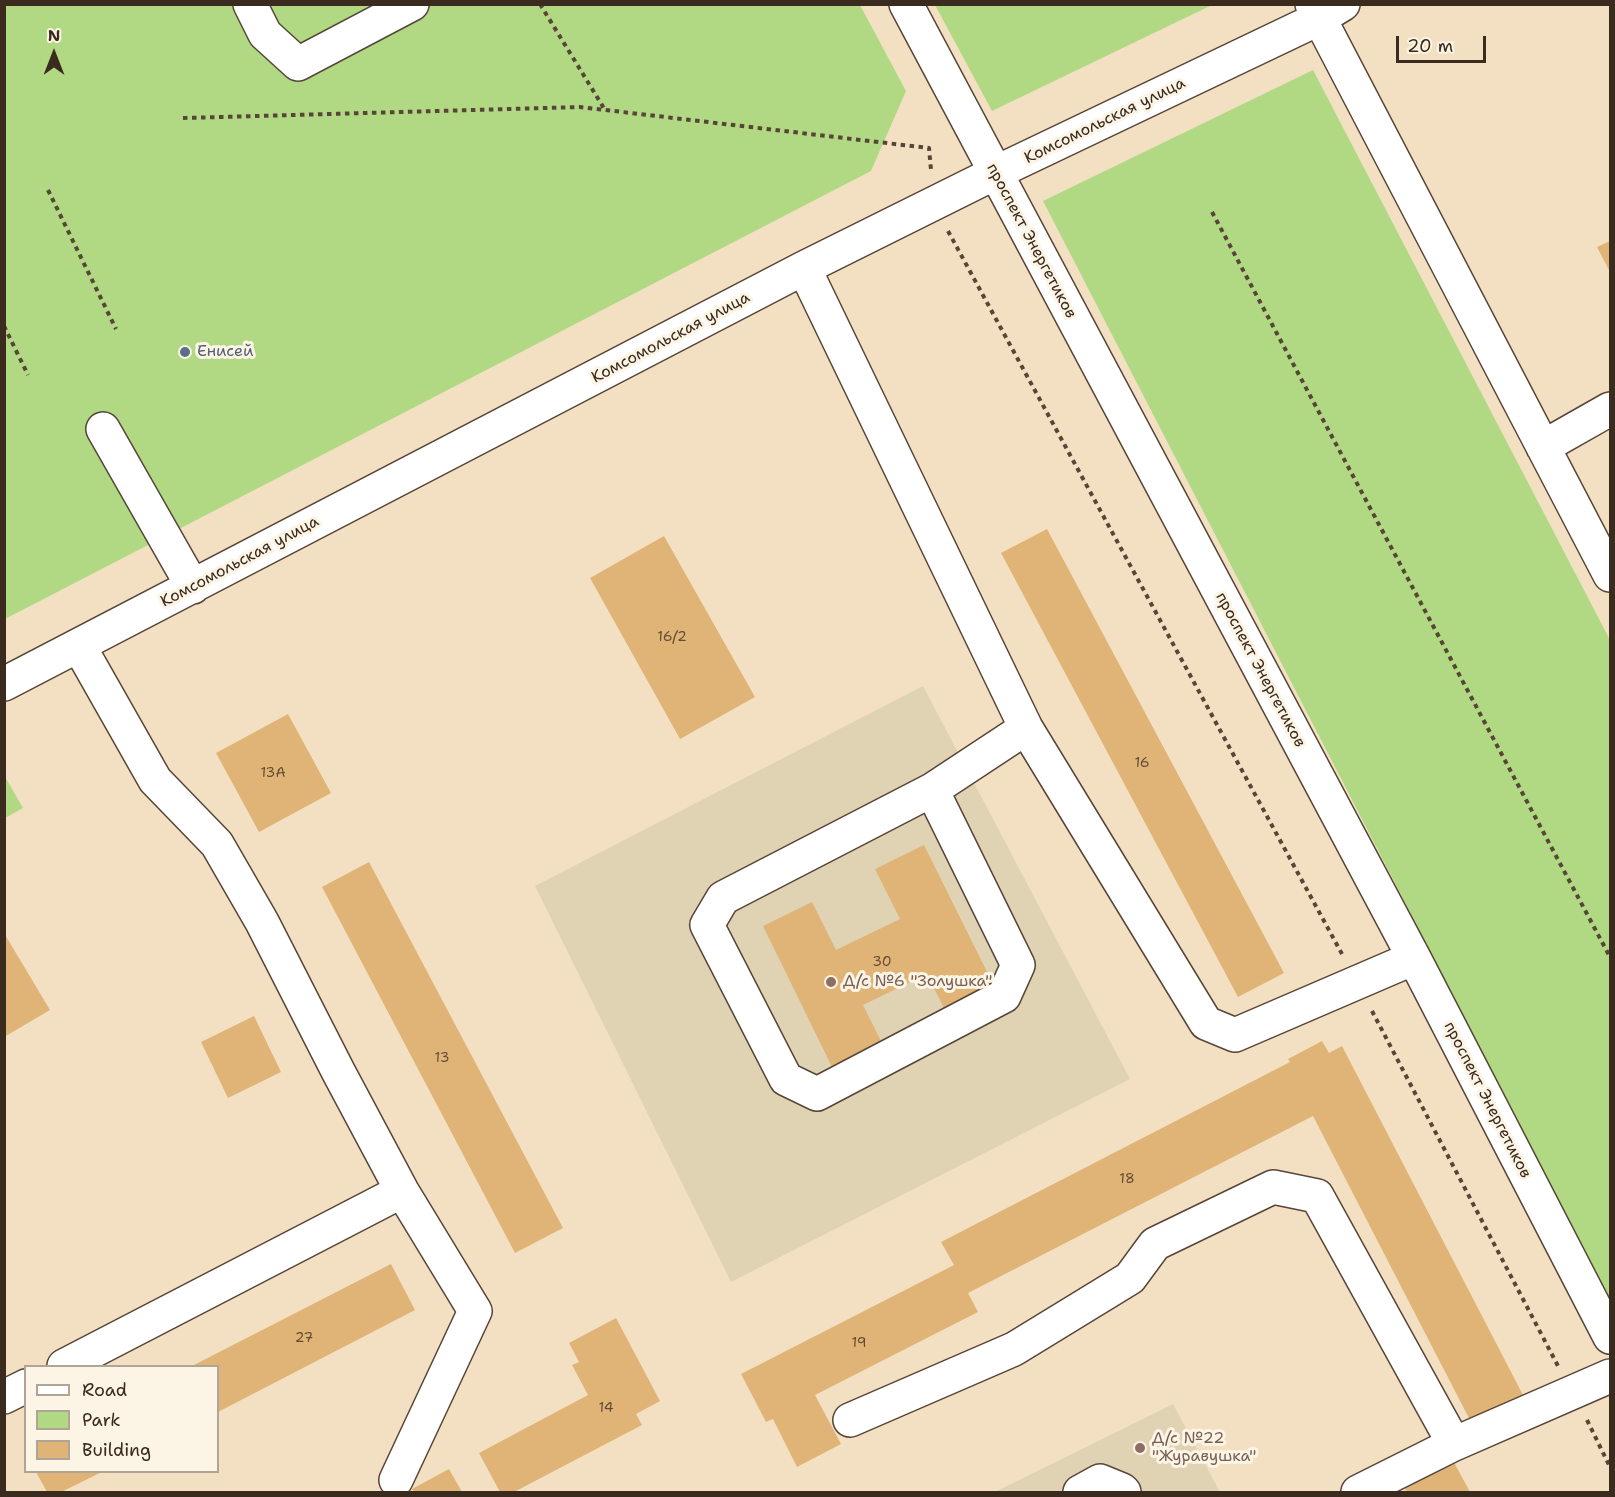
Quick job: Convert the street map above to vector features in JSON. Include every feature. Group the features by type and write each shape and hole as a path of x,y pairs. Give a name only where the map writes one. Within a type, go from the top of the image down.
{"street":[{"path":"250,4 265,34 298,64 412,4"},
{"name":"проспект Энергетиков","path":"906,4 1414,958 1611,1337"},
{"path":"1325,9 1543,447 1611,575"},
{"name":"Комсомольская улица","path":"4,684 804,268 1325,9"},
{"path":"804,268 1026,728 1206,1023 1235,1035 1414,958"},
{"path":"1543,447 1611,409"},
{"path":"103,429 193,587"},
{"path":"78,646 155,780 217,844 262,922 402,1191 476,1311 396,1480"},
{"path":"932,790 1018,965 1004,996 817,1094 786,1079 707,925 723,898 932,790 1026,728"},
{"path":"850,1420 1014,1349 1130,1278 1155,1244 1273,1187 1317,1196 1454,1444"},
{"path":"66,1365 402,1191"},
{"path":"1367,1491 1454,1444 1611,1376"},
{"path":"4,1397 24,1387"},
{"path":"1080,1492 1100,1481 1124,1492"}],"path":[{"path":"540,4 605,110"},
{"path":"183,118 580,107 929,148 934,204 1357,983 1611,1467"},
{"path":"48,190 116,328"},
{"path":"1212,212 1611,957"},
{"path":"4,326 28,375"}],"shaded area":[{"name":"Д/с №6 \"Золушка\"","path":"923,686 1130,1079 731,1282 535,886"},
{"name":"Д/с №22 \"Журавушка\"","path":"1173,1404 1220,1492 995,1492"}],"green space":[{"path":"5,5 860,5 906,91 871,171 5,619"},
{"path":"935,5 1212,5 992,111"},
{"path":"1313,70 1610,640 1610,1300 1043,201"},
{"path":"4,775 23,808 5,818 4,818"}],"building":[{"path":"1610,241 1610,272 1597,247"},
{"path":"1047,529 1284,973 1238,997 1001,553"},
{"path":"664,536 755,697 680,739 590,578"},
{"path":"288,714 331,793 259,832 216,753"},
{"path":"924,845 994,986 945,1010 927,974 863,1005 882,1043 832,1067 763,926 812,902 836,950 900,919 875,869"},
{"path":"369,862 563,1228 515,1253 322,887"},
{"path":"4,933 50,1010 4,1037"},
{"path":"254,1016 281,1072 228,1098 201,1042"},
{"path":"1322,1041 1329,1053 1342,1046 1524,1397 1472,1424 1313,1116 968,1293 978,1312 815,1395 841,1444 797,1467 773,1419 766,1422 741,1374 954,1265 941,1242 1290,1062 1288,1059"},
{"path":"391,1264 415,1310 219,1411 219,1365 194,1365"},
{"path":"616,1318 660,1401 636,1414 642,1425 514,1492 500,1492 479,1453 588,1395 572,1365 579,1362 569,1343"},
{"path":"1449,1453 1470,1492 1407,1492 1400,1479"},
{"path":"449,1469 462,1492 414,1492 412,1489"},
{"path":"37,1473 100,1473 61,1492 47,1492"}],"place":[{"name":"Енисей","path":"185,352"},
{"name":"Д/с №6 \"Золушка\"","path":"831,982"},
{"name":"Д/с №22 \"Журавушка\"","path":"1140,1448"}]}
